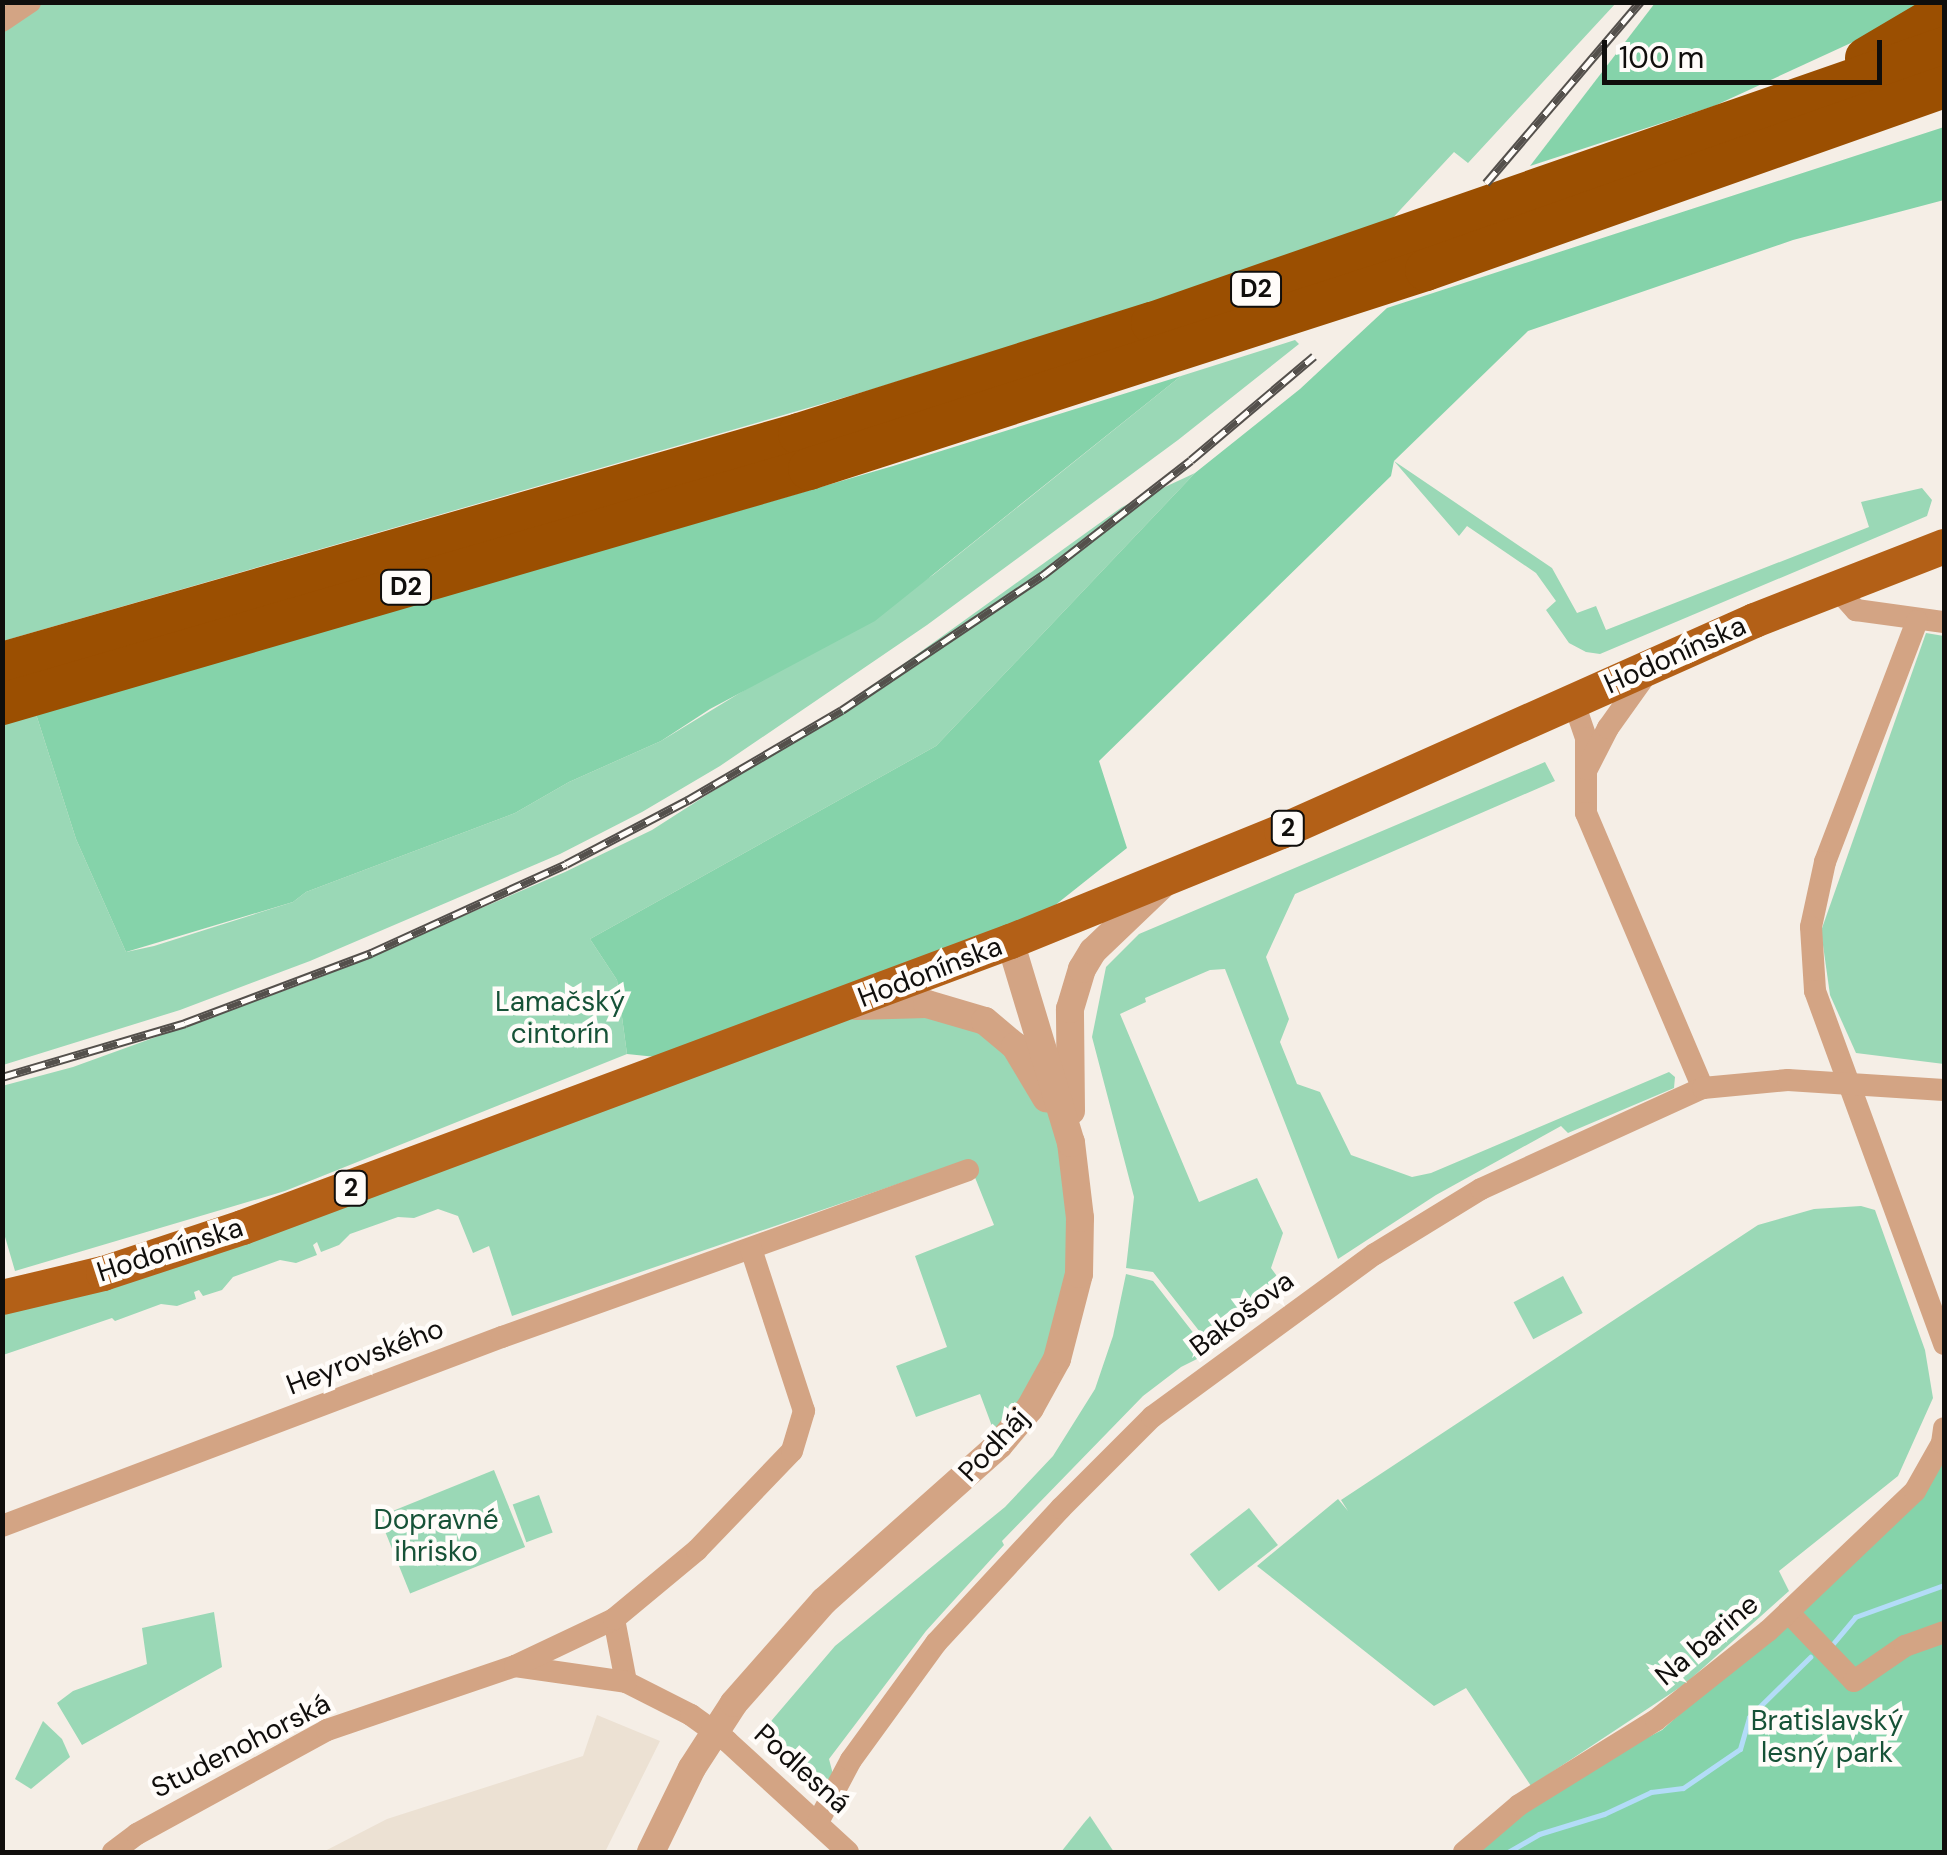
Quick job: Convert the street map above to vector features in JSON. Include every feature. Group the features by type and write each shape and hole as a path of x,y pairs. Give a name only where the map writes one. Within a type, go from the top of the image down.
{"highway":[{"path":"1794,104 1944,12"},
{"name":"D2","path":"881,427 1944,48"},
{"name":"D2","path":"2,704 881,427 1298,312 1938,92"},
{"name":"D2","path":"2,663 804,451"}],"main road":[{"name":"Hodonínska","path":"2,1297 103,1273 226,1233 1010,941 1170,877 1653,664 1944,546"}],"street":[{"path":"2,21 30,2"},
{"path":"1836,588 1856,610 1944,622"},
{"path":"1917,620 1825,862 1811,927 1815,991 1944,1344"},
{"path":"1585,772 1608,728 1653,664"},
{"path":"1573,700 1586,738 1586,812 1704,1088"},
{"path":"1071,1143 1070,1009 1082,969 1093,951 1170,877"},
{"name":"Podháj","path":"651,1852 714,1732 756,1677 824,1601 974,1470 1016,1426 1044,1386 1066,1330 1079,1274 1080,1218 1071,1143 1010,941"},
{"path":"837,1007 927,1004 985,1021 1015,1046 1071,1143"},
{"name":"Bakošova","path":"818,1822 851,1760 936,1643 1152,1417 1342,1277 1414,1230 1515,1173 1704,1088 1754,1080 1944,1090"},
{"name":"Heyrovského","path":"2,1526 502,1337 968,1170"},
{"name":"Studenohorská","path":"113,1852 137,1834 328,1730 516,1666 614,1619 697,1550 792,1451 804,1411 751,1249"},
{"name":"Na barine","path":"1464,1852 1519,1805 1656,1720 1788,1612 1916,1491 1942,1443 1944,1428"},
{"path":"1788,1612 1854,1681 1905,1646 1944,1632"},
{"path":"614,1619 626,1682"},
{"name":"Studenohorská","path":"516,1666 626,1682 714,1732"},
{"name":"Podlesná","path":"714,1732 848,1852"}],"shaded area":[{"path":"597,1715 660,1741 605,1852 323,1852 387,1819 583,1756"}],"green space":[{"path":"30,3 1616,3 1468,163 1454,152 1388,223 1311,252 870,390 3,641 2,21"},
{"path":"1655,3 1938,3 1714,106 1530,166"},
{"path":"1944,127 1944,200 1793,240 1528,331 1394,461 1391,476 1099,761 1127,848 1010,941 695,1061 627,1054 617,980 590,939 936,746 1195,473 1300,389 1387,308"},
{"path":"1295,340 1299,344 1178,440 927,625 720,766 642,812 560,854 310,961 180,1010 3,1065 3,723 36,714 76,839 126,952 154,946 293,902 306,892 515,813 569,782 661,741 933,575 1181,376"},
{"path":"1181,376 875,621 710,709 661,741 569,782 515,813 306,892 293,902 126,952 76,839 36,714 893,466"},
{"path":"1394,461 1552,568 1577,613 1596,606 1606,630 1869,527 1861,502 1922,488 1932,500 1927,516 1600,654 1569,643 1546,610 1556,601 1536,573 1467,526 1459,536"},
{"name":"Lamačský cintorín","path":"1195,473 936,746 590,939 617,980 627,1054 285,1191 15,1271 3,1230 2,1086 73,1067 316,979 565,872 652,830 841,709 1122,507"},
{"path":"1926,633 1944,636 1944,1064 1856,1053 1830,995 1821,931"},
{"path":"1545,762 1555,781 1295,894 1266,957 1289,1019 1280,1042 1297,1084 1320,1092 1351,1155 1412,1177 1431,1173 1669,1072 1675,1077 1674,1088 1568,1133 1561,1126 1436,1195 1338,1259 1225,969 1210,970 1145,998 1146,1002 1120,1014 1199,1202 1257,1178 1283,1233 1271,1268 1282,1283 1207,1341 1153,1272 1126,1268 1134,1197 1092,1037 1106,967 1139,934"},
{"path":"837,1007 976,1017 1071,1143 1069,1320 999,1445 980,1394 916,1417 896,1366 947,1347 915,1256 994,1225 968,1160 512,1316 489,1246 473,1253 458,1216 438,1209 414,1218 398,1217 350,1234 339,1245 321,1252 317,1242 313,1245 317,1255 296,1263 280,1260 233,1277 222,1290 203,1296 199,1290 194,1292 196,1299 177,1306 161,1304 3,1355 2,1297"},
{"path":"1861,1206 1875,1210 1925,1350 1933,1398 1898,1476 1779,1571 1789,1591 1685,1684 1531,1786 1466,1688 1434,1706 1257,1566 1338,1499 1348,1511 1341,1500 1758,1225 1814,1209"},
{"path":"1126,1274 1153,1281 1209,1353 1181,1367 1143,1396 1002,1541 1004,1545 926,1631 829,1759 835,1782 816,1791 768,1748 764,1735 772,1720 835,1646 1005,1507 1053,1456 1095,1389 1113,1336"},
{"path":"1563,1276 1583,1313 1533,1339 1514,1302"},
{"name":"Bratislavský lesný park","path":"1944,1461 1944,1852 1464,1852 1531,1797 1662,1730 1917,1501"},
{"name":"Dopravné ihrisko","path":"494,1470 525,1547 410,1593 379,1516"},
{"path":"539,1495 553,1533 526,1542 513,1505"},
{"path":"1249,1508 1278,1545 1219,1591 1190,1554"},
{"path":"214,1612 222,1667 82,1745 57,1703 73,1691 147,1664 142,1628"},
{"path":"43,1721 62,1739 70,1757 31,1789 15,1779"},
{"path":"1090,1816 1114,1852 1061,1852 1084,1823"}],"waterway":[{"path":"1831,1646 1855,1617 1944,1585"},
{"path":"1508,1852 1539,1834 1604,1814 1651,1792 1683,1788 1740,1749 1749,1717 1810,1657"}],"railway":[{"path":"1486,183 1640,2"},
{"path":"2,1077 185,1023 371,953 566,864 688,800 842,710 1043,575 1191,460 1314,356"}]}
